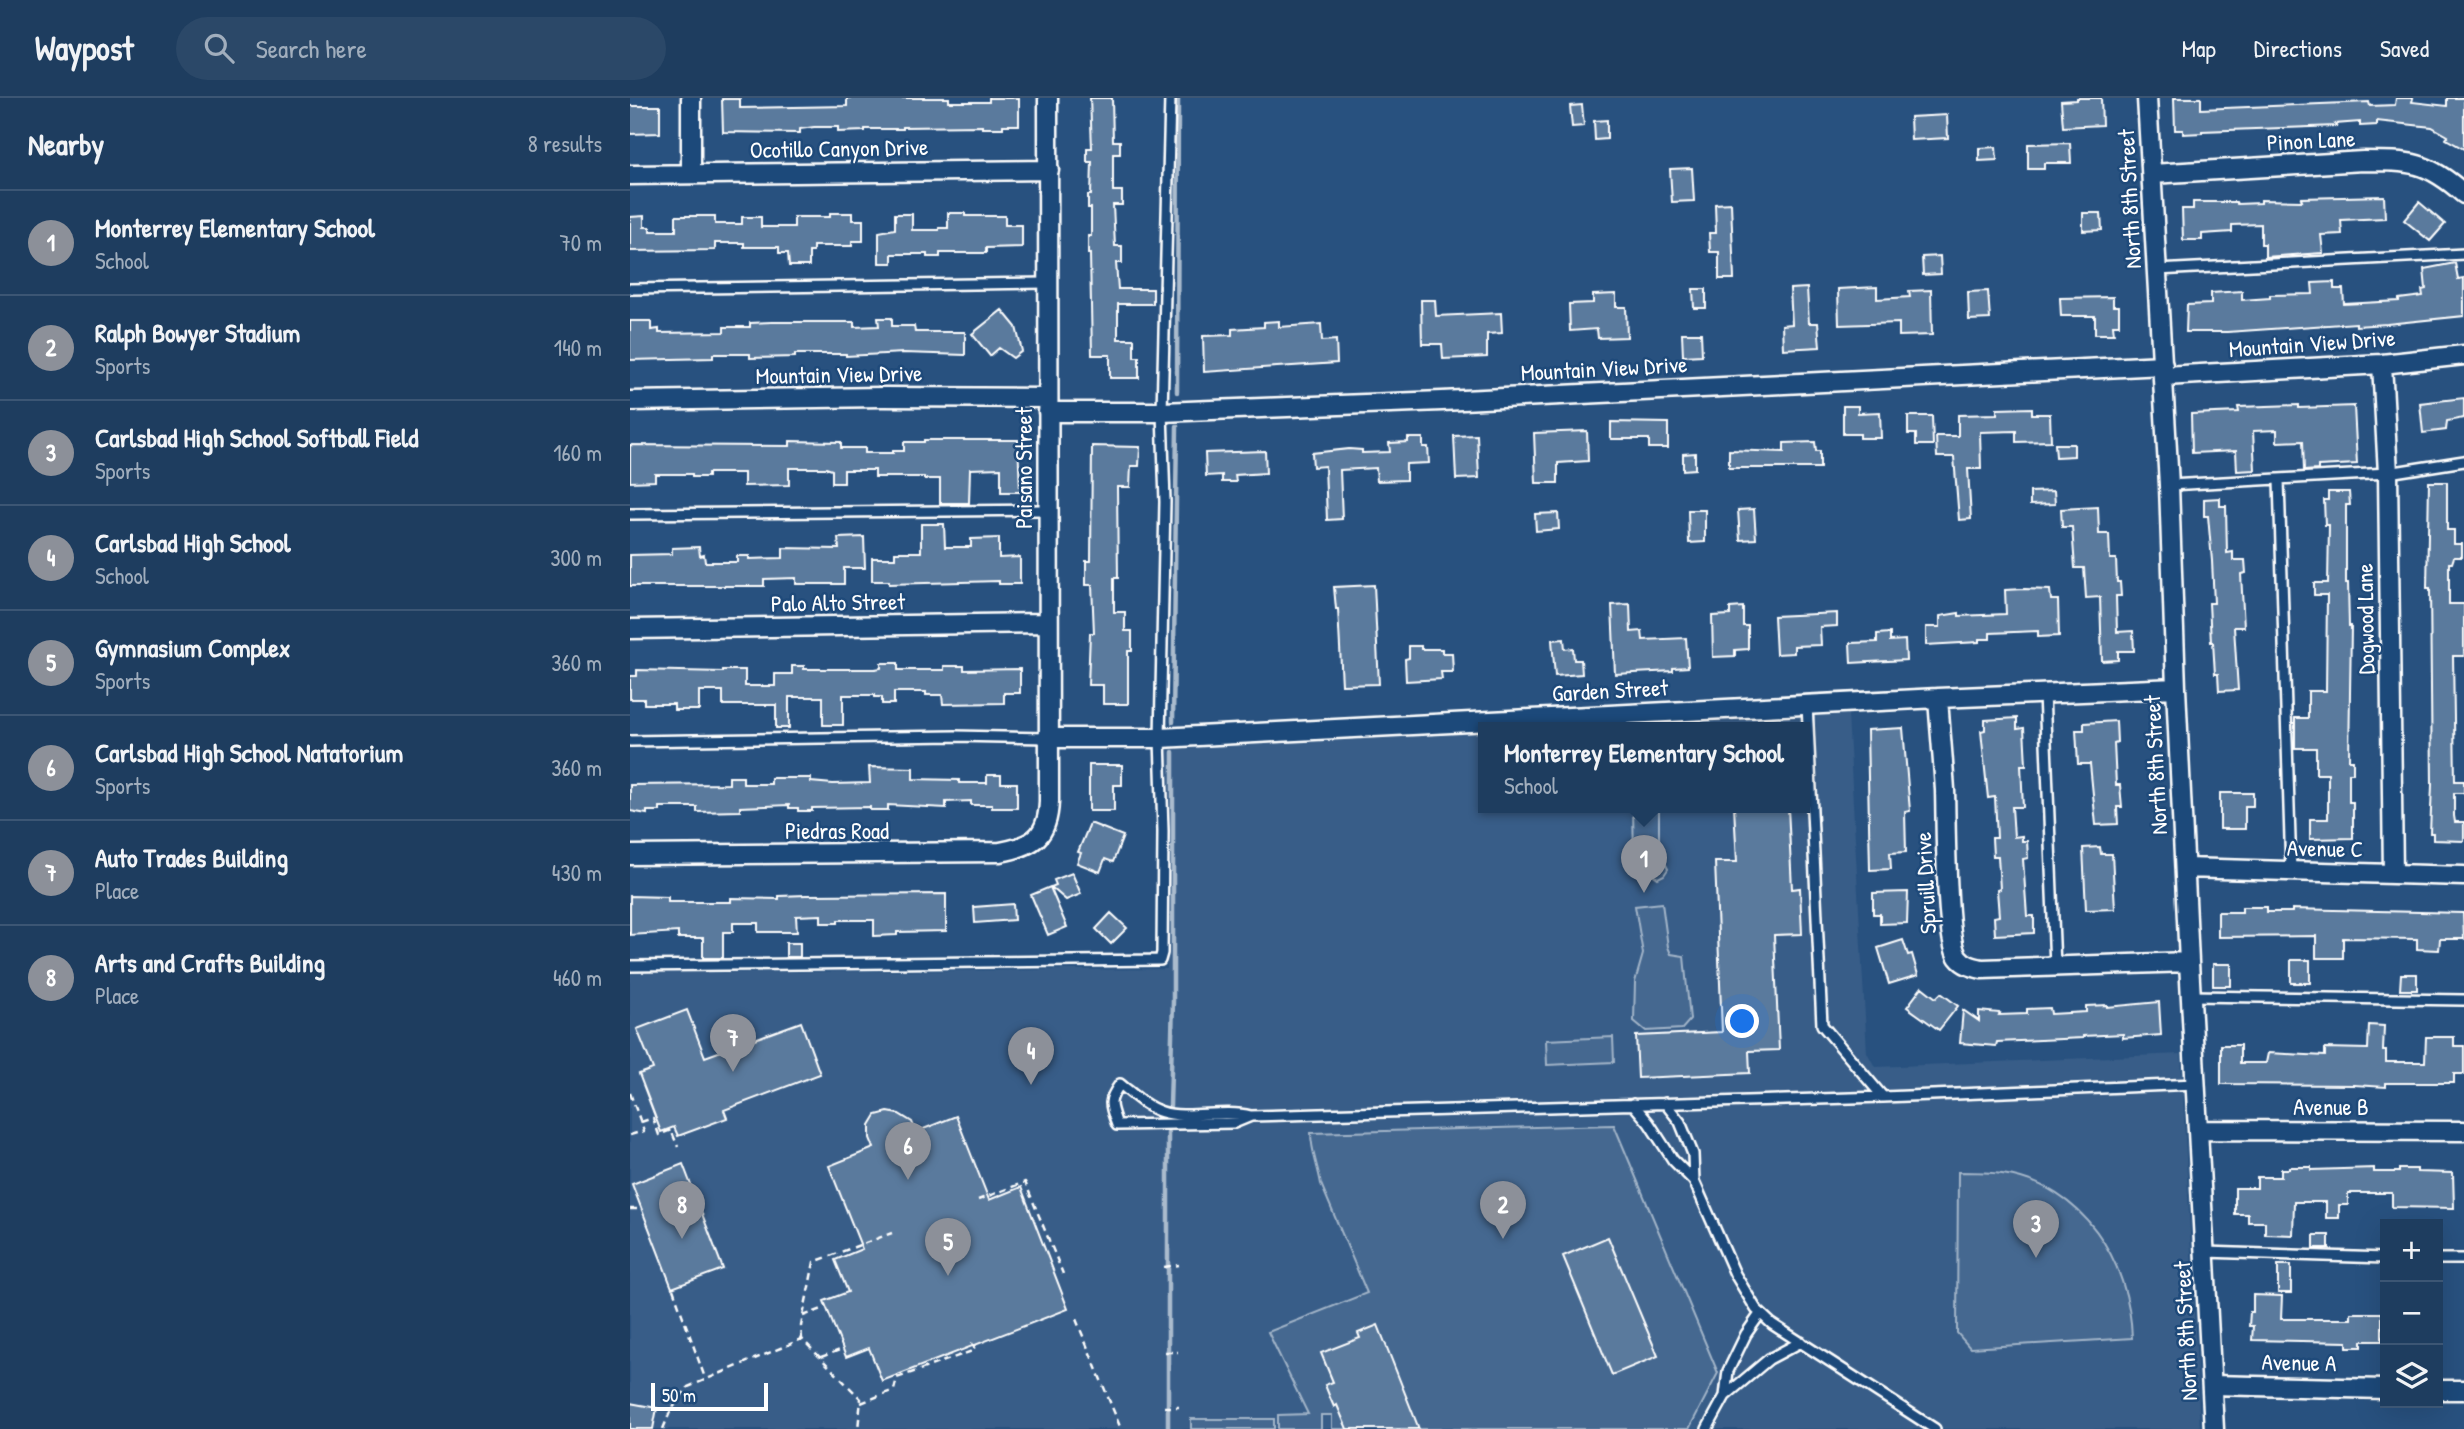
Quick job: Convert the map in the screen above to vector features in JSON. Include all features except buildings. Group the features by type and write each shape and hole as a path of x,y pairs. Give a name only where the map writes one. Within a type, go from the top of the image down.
{"street":[{"path":"691,98 691,174"},
{"name":"Paisano Street","path":"1040,835 1048,818 1048,98"},
{"name":"North 8th Street","path":"2147,98 2169,485 2189,962 2214,1429"},
{"name":"Pinon Lane","path":"2152,174 2398,161 2428,167 2445,177 2464,194"},
{"name":"Ocotillo Canyon Drive","path":"630,175 1049,170"},
{"name":"Mountain View Drive","path":"630,401 882,397 1163,412 2382,364 2464,355"},
{"name":"Dogwood Lane","path":"2382,364 2388,473 2393,874"},
{"name":"Palo Alto Street","path":"630,629 1047,623"},
{"name":"Garden Street","path":"1047,738 1160,738 1807,704 2176,688"},
{"name":"Spruill Drive","path":"1938,698 1945,787 1950,924 1958,957 1967,965 1982,970 2189,962"},
{"name":"Piedras Road","path":"630,855 1000,852 1018,849 1040,835"},
{"name":"Avenue C","path":"2185,869 2464,876"},
{"name":"Avenue B","path":"2198,1130 2464,1131"},
{"name":"Avenue A","path":"2212,1384 2380,1389"},
{"path":"2443,1390 2464,1390"}],"lane":[{"path":"630,966 1160,960 1163,831 1160,738 1165,502 1163,412 1170,98"},
{"path":"2157,270 2464,254"},
{"path":"630,289 1048,283"},
{"path":"2169,485 2388,473 2464,461"},
{"path":"2279,480 2291,872"},
{"path":"630,514 1047,510"},
{"path":"2044,693 2055,967"},
{"path":"1807,704 1808,722"},
{"path":"630,741 955,736 1047,738"},
{"path":"1810,768 1822,1025 1883,1097"},
{"path":"2191,996 2464,1000"},
{"path":"1251,1116 1234,1123 1117,1125 1109,1103 1110,1097 1120,1084 1147,1104 1165,1113 1233,1112 1251,1116 1883,1097 2196,1084"},
{"path":"1665,1103 1680,1122 1693,1154 1694,1181"},
{"path":"1633,1104 1673,1160 1694,1181 1735,1274 1760,1314 1935,1429"},
{"path":"2205,1252 2380,1258"},
{"path":"2443,1259 2464,1259"},
{"path":"1725,1396 1728,1371 1746,1334 1760,1314"},
{"path":"1707,1429 1725,1396 1769,1359 1801,1342"}],"path":[{"path":"630,1093 644,1131 630,1135"},
{"path":"641,1122 653,1118 659,1135 671,1130 678,1147"},
{"path":"978,1200 1025,1182 1063,1274"},
{"path":"630,1209 642,1209"},
{"path":"858,1429 861,1399 802,1339 801,1326 814,1262 892,1233"},
{"path":"1164,1267 1179,1265"},
{"path":"673,1289 705,1378"},
{"path":"803,1316 825,1308"},
{"path":"1076,1319 1121,1429"},
{"path":"663,1429 670,1412 688,1387 802,1339"},
{"path":"861,1403 894,1390 897,1378 975,1350 972,1343"},
{"path":"821,1357 840,1350"},
{"path":"1165,1352 1178,1352"},
{"path":"1164,1407 1179,1407"}],"shaded area":[{"path":"1848,714 1867,1052 1875,1067 2181,1054 2200,1429 630,1429 630,973 1167,969 1167,747 1478,732 1478,813 1810,813 1810,722 1693,722"},
{"path":"1633,813 1659,813 1659,850 1668,869 1658,878 1648,868 1651,862 1648,858 1634,858"},
{"path":"1662,903 1668,947 1671,954 1684,956 1690,1020 1682,1029 1646,1031 1634,1021 1635,982 1643,954 1635,906"},
{"path":"1613,1037 1614,1062 1547,1065 1546,1040"},
{"path":"1614,1125 1718,1373 1689,1429 1332,1429 1332,1415 1321,1415 1321,1429 1278,1429 1278,1415 1308,1414 1268,1332 1367,1293 1321,1184 1311,1133"},
{"path":"1958,1172 1986,1172 2031,1181 2056,1194 2078,1211 2097,1232 2111,1256 2122,1282 2132,1338 1970,1348 1957,1333"},
{"path":"1191,1419 1274,1419 1274,1429 1191,1429"}],"waterway":[{"path":"1177,392 1178,98"},
{"path":"1173,722 1177,426"},
{"path":"1170,1106 1173,1001 1173,752"},
{"path":"1168,1133 1168,1429"}],"place":[{"name":"Monterrey Elementary School","path":"1644,893"},
{"name":"Auto Trades Building","path":"733,1072"},
{"name":"Carlsbad High School","path":"1031,1085"},
{"name":"Carlsbad High School Natatorium","path":"908,1180"},
{"name":"Arts and Crafts Building","path":"682,1239"},
{"name":"Ralph Bowyer Stadium","path":"1503,1239"},
{"name":"Carlsbad High School Softball Field","path":"2036,1258"},
{"name":"Gymnasium Complex","path":"948,1276"}]}
